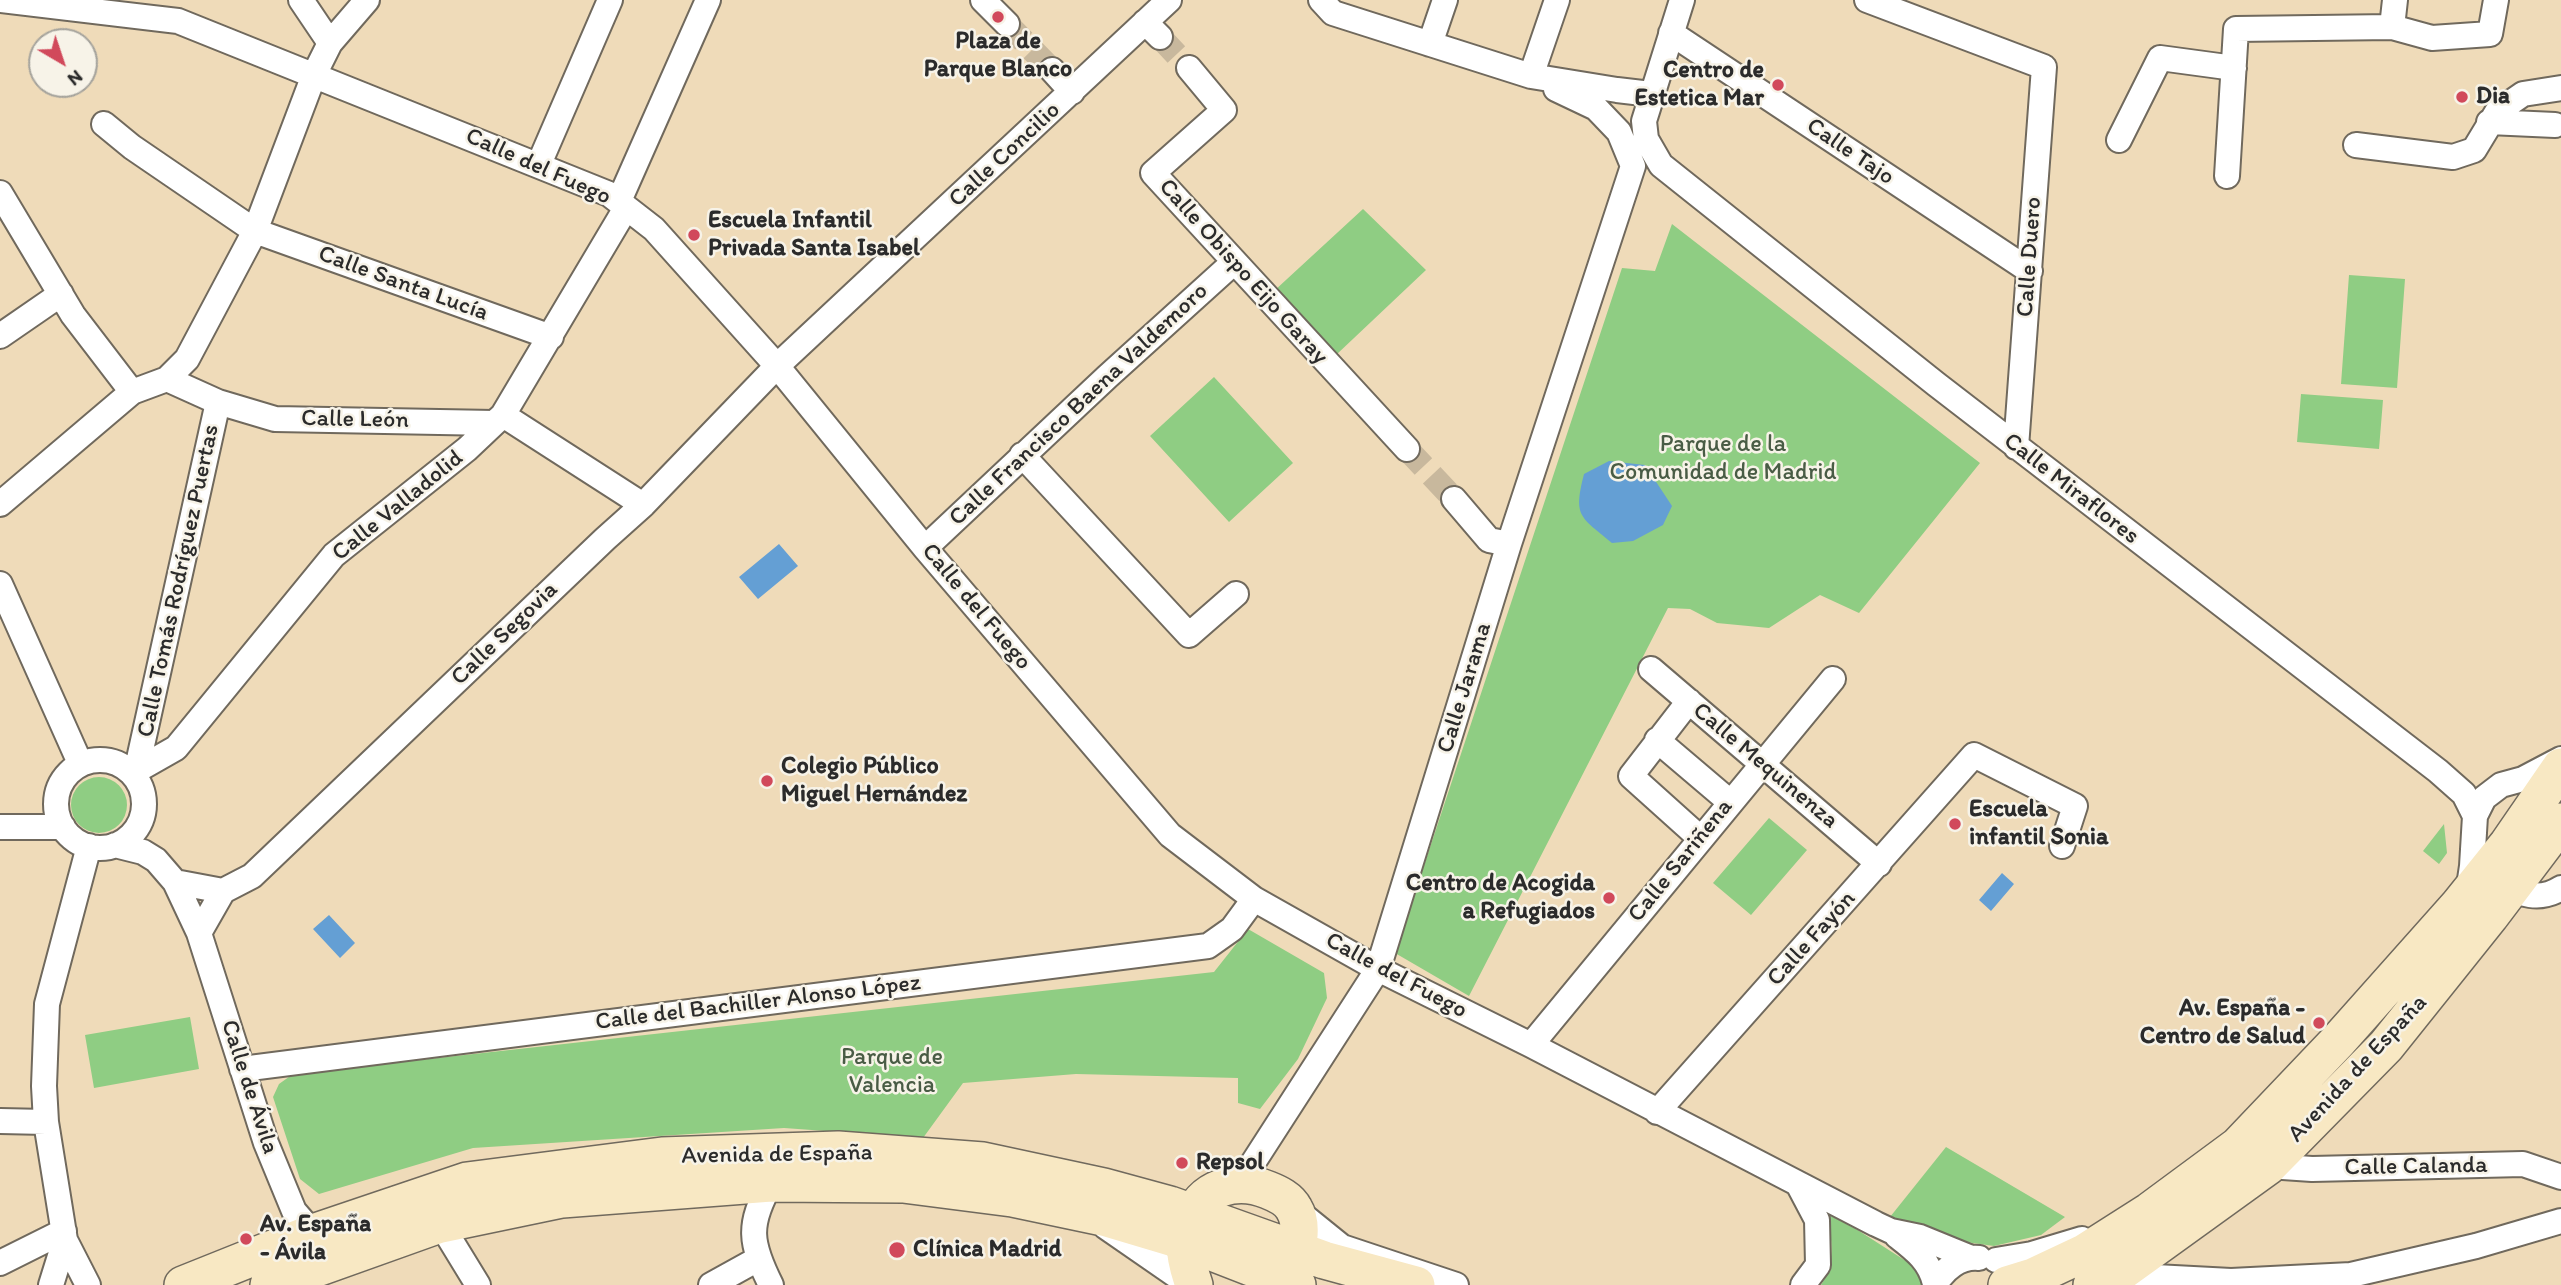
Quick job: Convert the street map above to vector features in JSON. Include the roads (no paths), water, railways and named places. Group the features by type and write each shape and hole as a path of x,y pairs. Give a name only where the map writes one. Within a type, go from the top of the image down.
{"main road":[{"name":"Avenida de España","path":"2105,1282 2268,1166 2386,1046 2491,875 2543,777"},
{"name":"Avenida de España","path":"2020,1277 2084,1253 2130,1225 2238,1146 2491,875 2561,822"},
{"name":"Avenida de España","path":"183,1285 313,1233 467,1181 662,1156 838,1150 972,1160 1104,1187 1153,1200 1206,1208 1292,1275 1416,1285"},
{"name":"Avenida de España","path":"269,1285 437,1225 562,1199 771,1183 903,1184 1012,1198 1088,1214 1206,1208"},
{"path":"1192,1285 1187,1265 1206,1208 1261,1187 1282,1196 1295,1209 1299,1231 1292,1275"}],"street":[{"name":"Calle del Fuego","path":"0,0 77,4 177,21 609,194 654,229 777,366 925,548 1170,835 1254,899 1378,969 1891,1231 1932,1268 1935,1284"},
{"path":"301,0 330,43"},
{"path":"0,504 132,391 167,379 187,359 255,230 314,75 330,43 367,0"},
{"path":"539,164 610,0"},
{"name":"Calle Valladolid","path":"135,773 176,748 334,555 467,449 498,419 551,337 622,204 708,0"},
{"path":"984,0 1007,24"},
{"name":"Calle Concilio","path":"777,366 1072,92 1153,29 1169,0"},
{"path":"1321,0 1333,13 1531,76 1651,93 1682,0"},
{"path":"1430,44 1446,0"},
{"path":"1531,76 1557,0"},
{"name":"Calle Duero","path":"1867,0 2044,67 2016,447"},
{"path":"2392,27 2395,0"},
{"path":"2227,176 2236,29 2392,27 2432,38 2490,34 2496,0"},
{"name":"Calle Tajo","path":"1671,33 2030,271"},
{"path":"2119,141 2160,58 2234,68"},
{"name":"Calle Obispo Eijo Garay","path":"1189,68 1224,110 1153,173 1407,449"},
{"path":"1052,70 1072,92"},
{"path":"1531,76 1596,108 1619,132 1633,166 1687,186"},
{"path":"2356,145 2452,157 2474,150 2497,112 2523,94 2561,88"},
{"name":"Calle Miraflores","path":"1651,93 1644,121 1646,139 1661,165 2016,447 2465,794 2491,875"},
{"path":"2489,122 2555,125"},
{"name":"Calle Santa Lucía","path":"104,124 132,147 255,230 551,337"},
{"path":"1633,166 1661,165"},
{"name":"Calle Jarama","path":"1206,1208 1378,969 1509,544 1633,166"},
{"path":"0,193 73,315 132,391"},
{"name":"Calle Francisco Baena Valdemoro","path":"925,548 1022,455 1233,263"},
{"path":"0,336 61,294"},
{"name":"Calle Segovia","path":"223,891 252,876 643,505 777,366"},
{"name":"Calle Tomás Rodríguez Puertas","path":"135,773 218,402 167,379"},
{"name":"Calle León","path":"218,402 275,419 498,419"},
{"path":"498,419 643,505"},
{"path":"1022,455 1189,635 1236,594"},
{"path":"1454,499 1489,540 1509,544"},
{"path":"0,584 80,763"},
{"name":"Calle Mequinenza","path":"1651,669 1879,864"},
{"name":"Calle Sariñena","path":"1531,1045 1833,679"},
{"path":"1689,701 1631,776 1700,838"},
{"path":"1657,740 1730,802"},
{"name":"Calle Fayón","path":"1657,1112 1974,755 2075,806 2062,846"},
{"path":"101,760 113,762 135,773 145,801 143,816 126,839 102,848 89,846 79,842 63,827 58,814 60,787 80,763 101,760"},
{"path":"2438,771 2473,786 2543,777"},
{"path":"2543,777 2484,798 2491,875 2561,888"},
{"path":"0,827 63,827"},
{"name":"Calle de Ávila","path":"115,845 143,852 156,860 175,882 199,933 266,1143 295,1211 313,1233"},
{"path":"88,1285 64,1235 46,1122 47,1004 89,846"},
{"path":"175,882 223,891 199,933"},
{"name":"Calle del Bachiller Alonso López","path":"242,1069 1208,946 1232,929 1254,899"},
{"path":"0,1121 46,1122"},
{"name":"Calle Calanda","path":"2268,1166 2338,1169 2523,1164 2561,1177"},
{"path":"771,1183 756,1217 752,1239 771,1285"},
{"path":"1798,1184 1817,1220 1818,1265 1803,1285"},
{"path":"1295,1209 1342,1247 1455,1285"},
{"path":"1088,1214 1192,1285"},
{"path":"2105,1282 2231,1281 2351,1275 2476,1246 2561,1221"},
{"path":"437,1225 448,1236 478,1285"},
{"name":"Calle del Fuego","path":"1891,1231 1920,1237 1969,1257"},
{"path":"0,1263 64,1235"},
{"path":"51,1285 64,1235"},
{"path":"1935,1284 1948,1267 1969,1257"},
{"name":"Avenida de España","path":"1969,1257 2020,1277"},
{"path":"711,1285 758,1259"}],"water":[{"path":"1609,461 1645,465 1672,506 1663,525 1633,541 1612,543 1586,521 1579,499 1584,474"},
{"path":"779,544 798,566 758,599 739,577"},
{"path":"2002,873 2014,884 1991,911 1979,900"},
{"path":"329,915 355,943 340,958 313,929"}],"tunnel":[{"path":"1007,24 1052,70"},
{"path":"1160,37 1189,68"},
{"path":"1407,449 1454,499"}],"place":[{"name":"Plaza de Parque Blanco","path":"998,17"},
{"name":"Centro de Estetica Mar","path":"1778,85"},
{"name":"Dia","path":"2462,97"},
{"name":"Escuela Infantil Privada Santa Isabel","path":"694,235"},
{"name":"Colegio Público Miguel Hernández","path":"767,781"},
{"name":"Escuela infantil Sonia","path":"1955,824"},
{"name":"Centro de Acogida a Refugiados","path":"1609,898"},
{"name":"Av. España - Centro de Salud","path":"2319,1023"},
{"name":"Repsol","path":"1182,1163"},
{"name":"Av. España - Ávila","path":"246,1239"},
{"name":"Clínica Madrid","path":"897,1250"}],"park label":[{"name":"Parque de la Comunidad de Madrid","path":"1723,459"},
{"name":"Parque de Valencia","path":"892,1072"}]}
